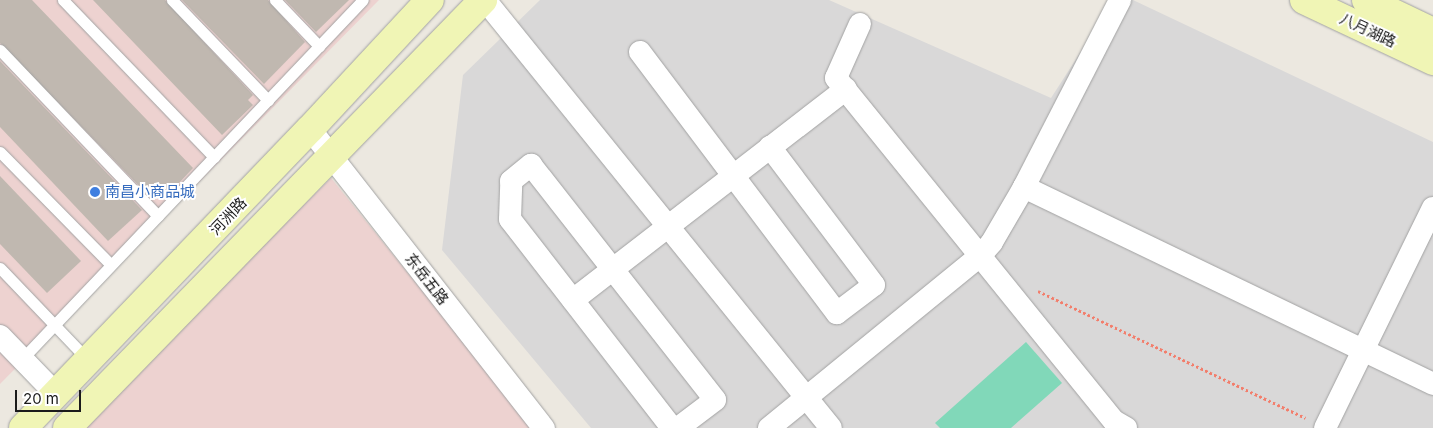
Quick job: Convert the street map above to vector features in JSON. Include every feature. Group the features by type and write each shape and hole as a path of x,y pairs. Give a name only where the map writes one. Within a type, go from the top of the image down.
{"main road":[{"name":"河洲路","path":"22,428 57,395 310,130 430,0"},
{"path":"67,428 484,0"},
{"name":"八月湖路","path":"1304,0 1433,61"},
{"name":"八月湖路","path":"1366,0 1433,32"}],"street":[{"path":"484,0 831,428"},
{"path":"769,428 980,256 1024,187 1120,0"},
{"path":"860,24 836,78 1114,421 1126,428"},
{"path":"640,52 837,313 874,285 770,147"},
{"path":"573,300 846,89"},
{"name":"东岳五路","path":"310,130 544,428"},
{"path":"672,428 510,219 511,181 531,165 715,400 678,428"},
{"path":"1024,187 1433,384"},
{"path":"1325,428 1433,208"},
{"path":"0,336 57,395"}],"lane":[{"path":"63,0 214,157"},
{"path":"172,0 268,100"},
{"path":"274,0 319,46"},
{"path":"22,359 363,0"},
{"path":"0,50 158,216"},
{"path":"0,152 111,265"},
{"path":"0,268 89,361"}],"path":[{"path":"1034,289 1325,428"}],"shaded area":[{"name":"南昌小商品城","path":"0,0 379,0 0,384"},
{"path":"540,0 829,0 1051,98 1114,0 1133,0 1433,142 1433,428 591,428 442,250 463,75"},
{"path":"331,178 533,428 79,428"}],"green space":[{"path":"1026,342 1062,383 1011,428 940,428 935,423"}],"building":[{"path":"0,0 32,0 193,168 164,199 158,194 152,199 0,43"},
{"path":"93,0 165,0 253,95 248,100 253,105 222,135"},
{"path":"182,0 268,0 305,42 264,84"},
{"path":"285,0 349,0 316,32"},
{"path":"0,61 142,210 108,241 0,127"},
{"path":"0,176 81,261 47,293 0,244"}],"place":[{"name":"南昌小商品城","path":"95,192"}]}
